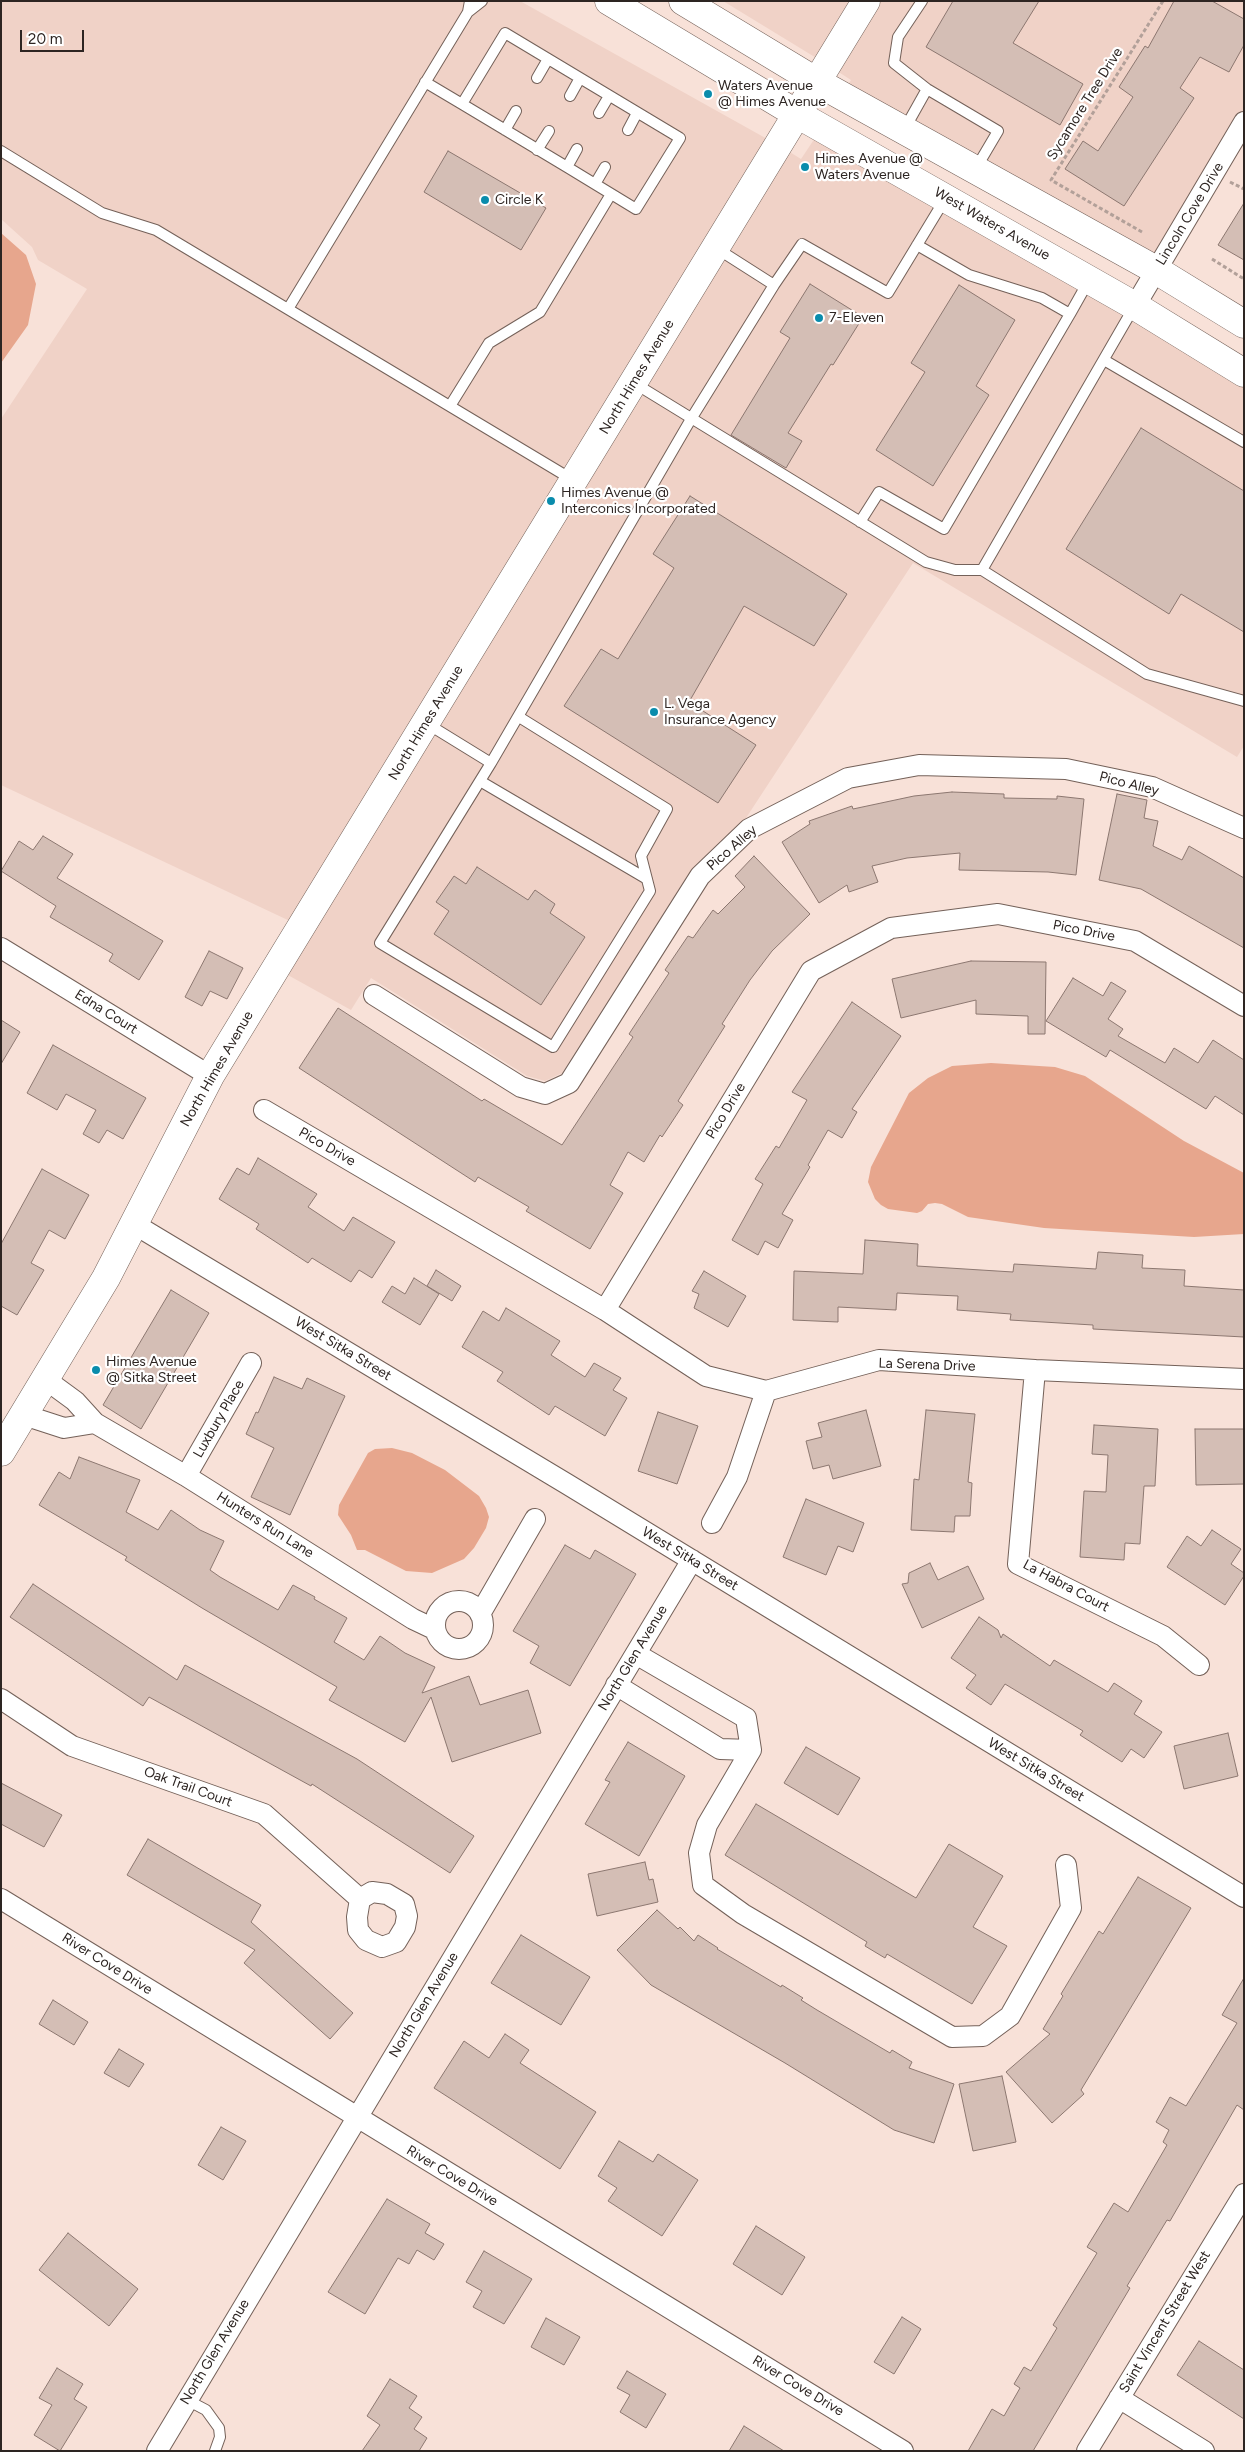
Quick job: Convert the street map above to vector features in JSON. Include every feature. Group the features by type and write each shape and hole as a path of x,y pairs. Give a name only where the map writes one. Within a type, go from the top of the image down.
{"street":[{"name":"West Waters Avenue","path":"609,1 798,114 1135,306 1244,373"},
{"path":"683,1 817,82 1156,270 1244,324"},
{"name":"North Himes Avenue","path":"1,1452 106,1278 210,1076 866,1"},
{"name":"Lincoln Cove Drive","path":"1135,306 1244,122"},
{"name":"Pico Alley","path":"374,995 521,1087 545,1094 569,1083 700,876 749,829 848,778 919,765 1066,769 1152,787 1244,828"},
{"name":"Pico Drive","path":"264,1110 605,1310 811,971 891,928 998,914 1135,941 1244,1006"},
{"name":"Edna Court","path":"1,948 210,1076"},
{"name":"West Sitka Street","path":"134,1224 692,1560 1244,1897"},
{"name":"La Serena Drive","path":"605,1310 706,1376 766,1391 879,1360 1034,1370 1244,1379"},
{"name":"Luxbury Place","path":"186,1476 251,1363"},
{"name":"La Habra Court","path":"1034,1370 1018,1564 1163,1636 1199,1665"},
{"name":"Hunters Run Lane","path":"45,1379 75,1401 95,1423 186,1476 413,1619 434,1629 438,1638 451,1648 460,1650 470,1647 478,1641 483,1630 480,1614 535,1519"},
{"path":"712,1523 737,1477 766,1391"},
{"path":"24,1414 64,1428 95,1423"},
{"name":"North Glen Avenue","path":"156,2451 692,1560"},
{"path":"434,1629 437,1614 444,1606 454,1601 472,1605 480,1614"},
{"path":"636,1654 746,1718 751,1750 707,1825 699,1853 703,1885 742,1914 952,2037 983,2036 1010,2016 1071,1908 1066,1865"},
{"path":"616,1685 720,1750 751,1750"},
{"name":"Oak Trail Court","path":"1,1699 72,1746 264,1814 360,1900"},
{"name":"River Cove Drive","path":"1,1899 903,2451"},
{"name":"Saint Vincent Street West","path":"1087,2451 1244,2194"},
{"path":"1119,2398 1204,2451"}],"lane":[{"path":"288,309 469,6 482,1"},
{"path":"922,1 898,37 894,63 927,90 998,131 975,170"},
{"path":"425,82 636,209 680,138 505,33 462,104"},
{"path":"537,78 548,60"},
{"path":"570,96 580,78"},
{"path":"904,130 927,90"},
{"path":"599,114 609,96"},
{"path":"505,130 516,111"},
{"path":"628,130 638,113"},
{"path":"537,150 549,131"},
{"path":"567,167 577,150"},
{"path":"1,151 102,213 156,230 574,481"},
{"path":"595,184 605,168"},
{"path":"450,406 488,342 540,312 611,194"},
{"path":"519,717 667,809 641,856 650,891 553,1046 380,943 519,717 690,419 802,244 888,293 945,198"},
{"path":"917,245 969,275 1042,298 1070,314"},
{"path":"716,248 774,285"},
{"path":"860,522 879,492 944,529 1090,280"},
{"path":"982,570 1135,306"},
{"path":"1104,360 1244,442"},
{"path":"634,383 926,562 955,570 982,570 1147,674 1244,702"},
{"path":"426,723 491,763"},
{"path":"480,781 647,880"},
{"path":"187,2400 206,2410 219,2428 220,2437 215,2451"}],"path":[{"name":"Sycamore Tree Drive","path":"1142,232 1050,180 1163,1"},
{"path":"1212,259 1244,279"}],"shaded area":[{"path":"1,1 520,1 769,140 292,922 1,785 1,419 87,289 38,260 32,247 1,219"},
{"path":"723,1 853,1 818,59"},
{"path":"879,1 1244,1 1244,120 1161,258 848,85 851,80 837,71"},
{"path":"815,138 1128,317 1244,388 1244,746 1237,757 913,563 746,818 691,870 562,1073 545,1081 527,1076 371,978 351,1010 286,974 788,151 801,159"},
{"path":"1,233 26,255 36,284 28,325 1,363"},
{"path":"991,1063 1055,1067 1085,1076 1184,1141 1244,1173 1244,1234 1194,1237 1044,1228 968,1217 942,1204 935,1203 928,1204 922,1211 917,1213 888,1209 881,1205 875,1199 868,1182 871,1167 909,1093 928,1078 952,1066"},
{"path":"392,1448 412,1453 445,1470 479,1496 489,1517 486,1528 474,1548 464,1559 432,1573 406,1571 365,1550 357,1550 351,1535 338,1515 339,1505 368,1453 375,1449"}],"building":[{"path":"953,1 1039,1 1013,43 1083,84 1060,125 926,47"},
{"path":"1174,1 1212,1 1244,19 1244,45 1229,72 1200,57 1180,88 1194,98 1124,206 1065,169 1083,141 1098,151 1133,97 1119,87 1145,46 1148,48"},
{"name":"Circle K","path":"448,151 546,208 521,250 424,192"},
{"path":"1244,203 1244,260 1218,245"},
{"path":"810,284 863,317 788,433 802,441 786,468 731,435 790,338 780,332"},
{"path":"959,285 1015,320 976,386 989,395 933,486 876,450 925,372 911,363"},
{"path":"1141,428 1244,491 1244,632 1181,594 1169,614 1066,549"},
{"path":"690,496 847,594 814,646 744,606 689,702 756,745 718,803 564,706 601,649 618,659 674,568 653,554"},
{"path":"952,792 1004,794 1004,798 1057,799 1057,796 1084,799 1076,875 1048,872 959,870 960,853 907,858 872,866 878,882 849,892 847,885 819,903 782,842 810,824 809,821 852,806 853,809 914,796"},
{"path":"1117,794 1147,800 1144,818 1158,821 1153,846 1182,860 1189,846 1244,878 1244,948 1141,889 1099,880"},
{"path":"43,836 73,854 57,878 163,941 139,980 109,961 113,954 50,917 56,906 1,871 19,841 33,850"},
{"path":"754,856 810,914 772,951 750,980 722,1024 725,1026 678,1101 683,1105 662,1137 660,1135 644,1162 628,1152 610,1185 623,1193 590,1249 526,1211 529,1207 478,1177 475,1182 299,1068 338,1008 482,1101 484,1099 562,1145 633,1037 629,1034 669,973 665,970 688,936 693,938 713,910 718,914 745,887 735,876"},
{"path":"477,867 528,900 535,890 555,904 550,913 585,937 541,1005 434,934 449,911 436,902 454,876 466,884"},
{"path":"209,951 243,968 227,999 210,991 202,1006 185,997"},
{"path":"971,961 1046,962 1045,1034 1028,1034 1028,1016 976,1014 976,1000 901,1018 892,979"},
{"path":"1073,978 1103,996 1111,982 1126,991 1108,1019 1123,1029 1118,1036 1165,1063 1174,1048 1198,1063 1213,1040 1244,1060 1244,1115 1215,1096 1206,1109 1110,1050 1106,1057 1046,1021"},
{"path":"852,1002 901,1036 852,1109 857,1112 842,1138 828,1130 808,1165 810,1167 782,1214 793,1220 778,1248 765,1241 758,1255 732,1240 763,1184 755,1179 776,1146 779,1148 807,1100 792,1092"},
{"path":"1,1020 20,1032 1,1064"},
{"path":"53,1045 146,1098 123,1139 107,1130 99,1143 83,1134 96,1110 66,1094 57,1110 27,1093"},
{"path":"258,1158 317,1194 308,1207 344,1231 353,1217 395,1242 372,1278 359,1270 351,1282 312,1258 308,1263 256,1229 259,1224 219,1199 237,1168 249,1175"},
{"path":"42,1169 89,1195 65,1239 49,1230 31,1263 44,1270 17,1315 1,1306 1,1244"},
{"path":"865,1240 918,1244 917,1266 1013,1272 1014,1264 1096,1269 1098,1252 1143,1255 1142,1268 1185,1270 1184,1286 1244,1290 1244,1337 1093,1329 1093,1325 1010,1320 1011,1314 957,1310 958,1296 897,1293 896,1310 838,1307 838,1322 793,1320 794,1271 863,1274"},
{"path":"436,1270 461,1286 452,1301 427,1286"},
{"path":"704,1271 746,1296 728,1327 694,1308 699,1294 692,1291"},
{"path":"414,1278 439,1294 420,1325 382,1302 392,1286 405,1294"},
{"path":"171,1290 209,1313 141,1429 103,1405"},
{"path":"506,1308 560,1341 551,1355 585,1377 594,1363 621,1378 613,1390 627,1398 605,1436 555,1406 549,1415 497,1381 503,1372 462,1347 483,1311 499,1321"},
{"path":"274,1377 302,1389 307,1378 345,1396 290,1515 251,1497 274,1448 246,1434 256,1412 258,1413"},
{"path":"866,1410 881,1466 833,1479 829,1465 813,1469 806,1441 822,1437 818,1423"},
{"path":"926,1410 975,1414 968,1482 972,1483 970,1516 955,1516 954,1532 911,1530 914,1479 919,1480"},
{"path":"658,1412 698,1426 677,1484 638,1471"},
{"path":"1094,1425 1158,1429 1155,1486 1144,1486 1140,1544 1125,1543 1124,1560 1080,1557 1084,1491 1106,1492 1108,1455 1092,1454"},
{"path":"1195,1429 1244,1429 1244,1484 1196,1485"},
{"path":"79,1457 140,1480 126,1512 158,1530 171,1510 200,1530 224,1541 210,1570 220,1577 278,1610 293,1585 315,1597 314,1599 347,1618 334,1642 364,1660 380,1636 405,1653 435,1667 422,1693 469,1676 480,1705 528,1690 541,1733 452,1762 431,1697 405,1742 329,1700 337,1687 202,1608 125,1560 127,1557 39,1505 59,1472 70,1479"},
{"path":"806,1499 864,1523 853,1552 838,1546 826,1575 783,1557"},
{"path":"1212,1530 1241,1549 1231,1564 1244,1573 1244,1576 1225,1605 1167,1567 1187,1536 1201,1546"},
{"path":"565,1545 590,1559 595,1550 636,1574 570,1686 530,1663 539,1646 513,1631"},
{"path":"930,1563 938,1580 968,1566 984,1599 922,1628 902,1584 908,1583 909,1573"},
{"path":"33,1584 177,1680 185,1665 357,1759 474,1836 450,1873 312,1784 311,1786 149,1697 143,1706 10,1617"},
{"path":"979,1617 998,1630 1001,1638 1003,1634 1050,1666 1054,1660 1108,1692 1114,1683 1142,1701 1134,1714 1162,1732 1144,1758 1131,1749 1122,1762 1080,1735 1083,1731 1005,1684 991,1705 966,1688 976,1675 951,1658"},
{"path":"1228,1733 1238,1776 1184,1789 1174,1746"},
{"path":"628,1742 685,1776 639,1856 585,1824 610,1782 605,1780"},
{"path":"806,1747 860,1778 838,1815 784,1783"},
{"path":"1,1783 62,1815 44,1847 1,1824"},
{"path":"756,1804 916,1898 949,1844 1003,1876 973,1927 1007,1946 972,2004 887,1954 885,1958 865,1946 867,1942 725,1855"},
{"path":"148,1839 261,1905 251,1922 353,2013 330,2039 244,1963 255,1950 127,1875"},
{"path":"645,1862 649,1880 653,1879 658,1902 597,1916 588,1874"},
{"path":"1138,1877 1191,1908 1081,2090 1084,2094 1052,2123 1006,2072 1050,2034 1043,2029 1063,1996 1061,1994 1099,1931 1103,1934"},
{"path":"657,1910 678,1929 680,1927 694,1941 698,1935 717,1949 803,1998 801,2000 817,2010 890,2053 892,2050 912,2062 909,2068 954,2084 934,2143 894,2130 785,2063 651,1985 617,1950"},
{"path":"521,1935 590,1977 561,2025 491,1983"},
{"path":"1244,1978 1244,2110 1237,2105 1170,2221 1167,2220 1127,2286 1130,2288 1033,2451 968,2451 992,2409 1004,2416 1020,2388 1014,2384 1024,2367 1031,2371 1057,2328 1053,2325 1097,2253 1087,2247 1114,2203 1128,2212 1167,2145 1163,2142 1169,2130 1156,2122 1170,2097 1186,2106 1237,2023 1222,2015"},
{"path":"53,2000 88,2022 74,2045 39,2024"},
{"path":"505,2034 529,2050 520,2063 596,2112 560,2169 434,2088 464,2041 489,2058"},
{"path":"119,2049 144,2064 129,2087 104,2073"},
{"path":"1002,2076 1016,2142 973,2151 959,2084"},
{"path":"221,2127 246,2141 223,2180 198,2165"},
{"path":"619,2141 653,2162 658,2154 698,2180 662,2236 608,2201 617,2188 598,2176"},
{"path":"387,2199 430,2224 425,2233 444,2244 434,2260 417,2250 409,2264 398,2258 365,2314 328,2292"},
{"path":"756,2226 805,2257 782,2295 733,2264"},
{"path":"68,2233 138,2289 109,2326 39,2270"},
{"path":"484,2251 532,2279 504,2324 473,2307 482,2291 466,2282"},
{"path":"902,2317 921,2329 894,2374 874,2362"},
{"path":"546,2318 580,2337 564,2365 531,2347"},
{"path":"1199,2341 1244,2370 1244,2419 1177,2375"},
{"path":"57,2368 83,2384 74,2399 87,2407 60,2451 34,2435 52,2405 39,2398"},
{"path":"627,2371 666,2394 646,2428 620,2412 630,2395 617,2388"},
{"path":"390,2379 417,2396 409,2408 422,2417 414,2429 427,2438 419,2451 362,2451 380,2425 367,2416"},
{"path":"744,2426 784,2451 729,2451"}],"place":[{"name":"Waters Avenue @ Himes Avenue","path":"708,94"},
{"name":"Himes Avenue @ Waters Avenue","path":"805,167"},
{"name":"Circle K","path":"485,200"},
{"name":"7-Eleven","path":"819,318"},
{"name":"Himes Avenue @ Interconics Incorporated","path":"551,501"},
{"name":"L. Vega Insurance Agency","path":"654,712"},
{"name":"Himes Avenue @ Sitka Street","path":"96,1370"}]}
